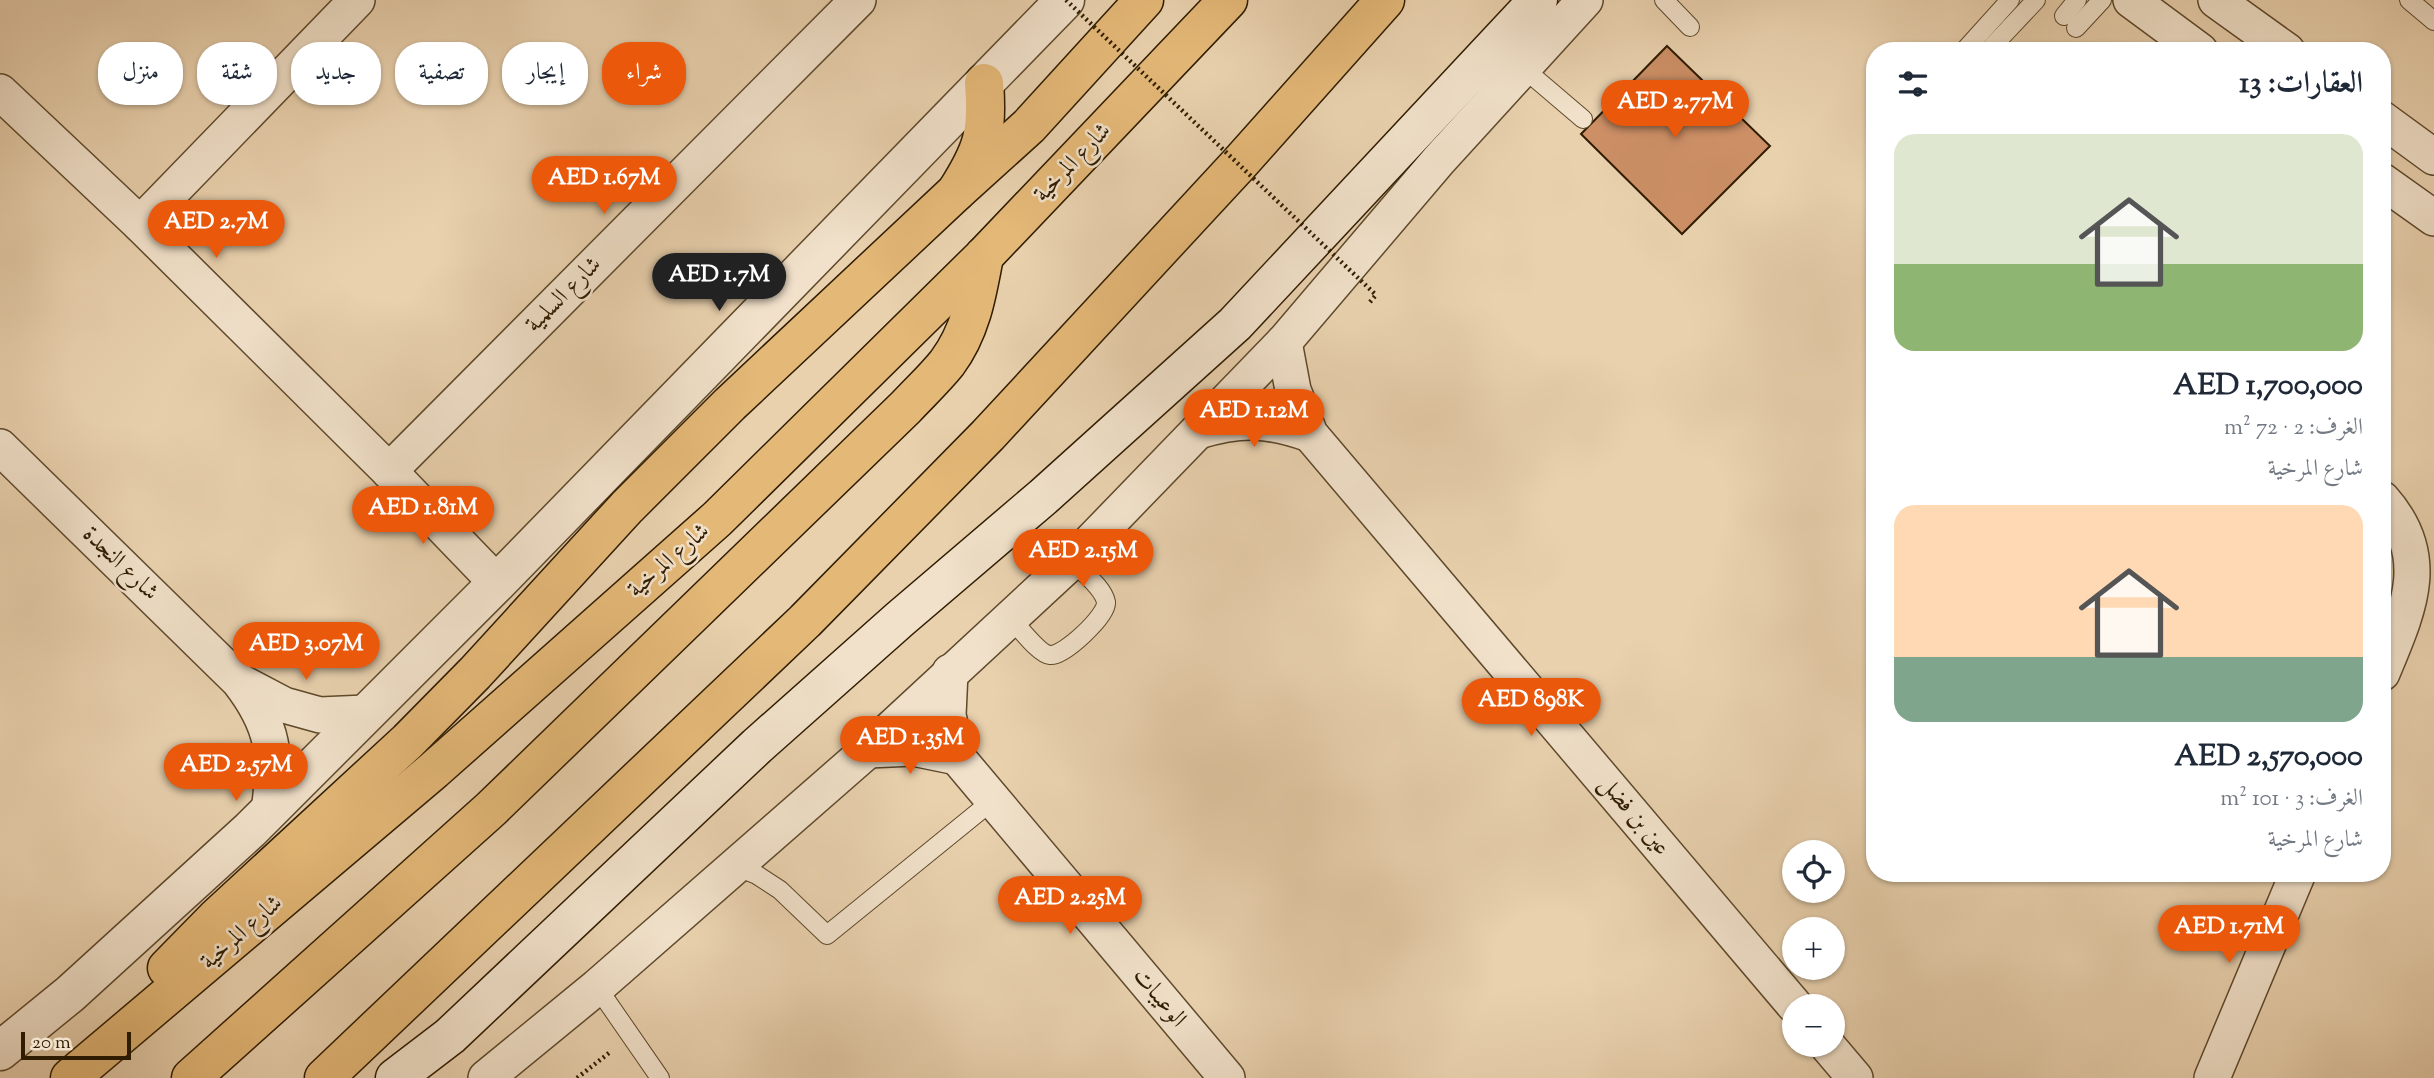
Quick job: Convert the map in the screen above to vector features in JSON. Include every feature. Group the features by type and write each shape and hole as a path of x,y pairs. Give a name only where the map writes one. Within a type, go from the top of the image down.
{"highway":[{"path":"134,1026 153,983 178,956 408,741 475,673 627,507 730,404 1029,126 1144,0"},
{"name":"شارع المرخية","path":"70,1078 433,770 717,519 984,256 1228,0"},
{"path":"324,1078 805,621 988,435 1238,165 1385,0"},
{"path":"956,192 976,160 983,139 987,117 984,83"},
{"path":"191,1078 491,809 906,407 947,363 967,327 976,300 984,256"}],"main road":[{"path":"0,1051 70,994 269,811 497,583 1066,0"},
{"path":"395,1078 450,1036 757,746 1043,497 1235,324 1538,0"}],"street":[{"path":"140,224 357,0"},
{"name":"شارع السلمية","path":"389,471 858,0"},
{"path":"486,1078 607,1001 735,866 868,750 1072,561 1284,342 1439,160 1585,0"},
{"path":"2131,0 2167,36"},
{"path":"2216,0 2274,42"},
{"path":"1,95 140,224 389,471 497,583"},
{"path":"2391,126 2434,157"},
{"path":"2391,187 2434,218"},
{"name":"عين بن فضل","path":"1284,342 1293,390 1310,433 1785,994"},
{"path":"1198,431 1225,423 1254,420 1283,424 1310,433"},
{"name":"شارع النجدة","path":"0,447 239,681 255,702 266,725 273,751 274,777 269,811"},
{"path":"2391,509 2400,519 2410,541 2415,565 2407,617 2391,653"},
{"name":"الوعيبات","path":"950,672 948,715 957,757 1227,1078"},
{"name":"شارع النجدة","path":"239,681 284,705 320,715 366,713"},
{"path":"868,750 913,748 957,757"},
{"path":"2212,1078 2294,882"},
{"path":"1837,1057 1855,1078"}],"lane":[{"path":"1664,0 1690,27"},
{"path":"1972,42 2010,0"},
{"path":"1996,42 2036,0"},
{"path":"2077,0 2070,22 2102,0"},
{"path":"2409,0 2434,21"},
{"path":"1522,67 1583,119"},
{"path":"1011,619 1041,651 1049,655 1067,649 1103,614 1107,606 1099,589 1072,561"},
{"path":"735,866 757,875 780,890 827,935 992,801"},
{"path":"607,1001 660,1078"}],"path":[{"path":"1066,0 1376,295"},
{"path":"577,1078 609,1054 592,1031 607,1001"}],"building":[{"path":"1667,46 1770,146 1682,234 1581,134"}]}
